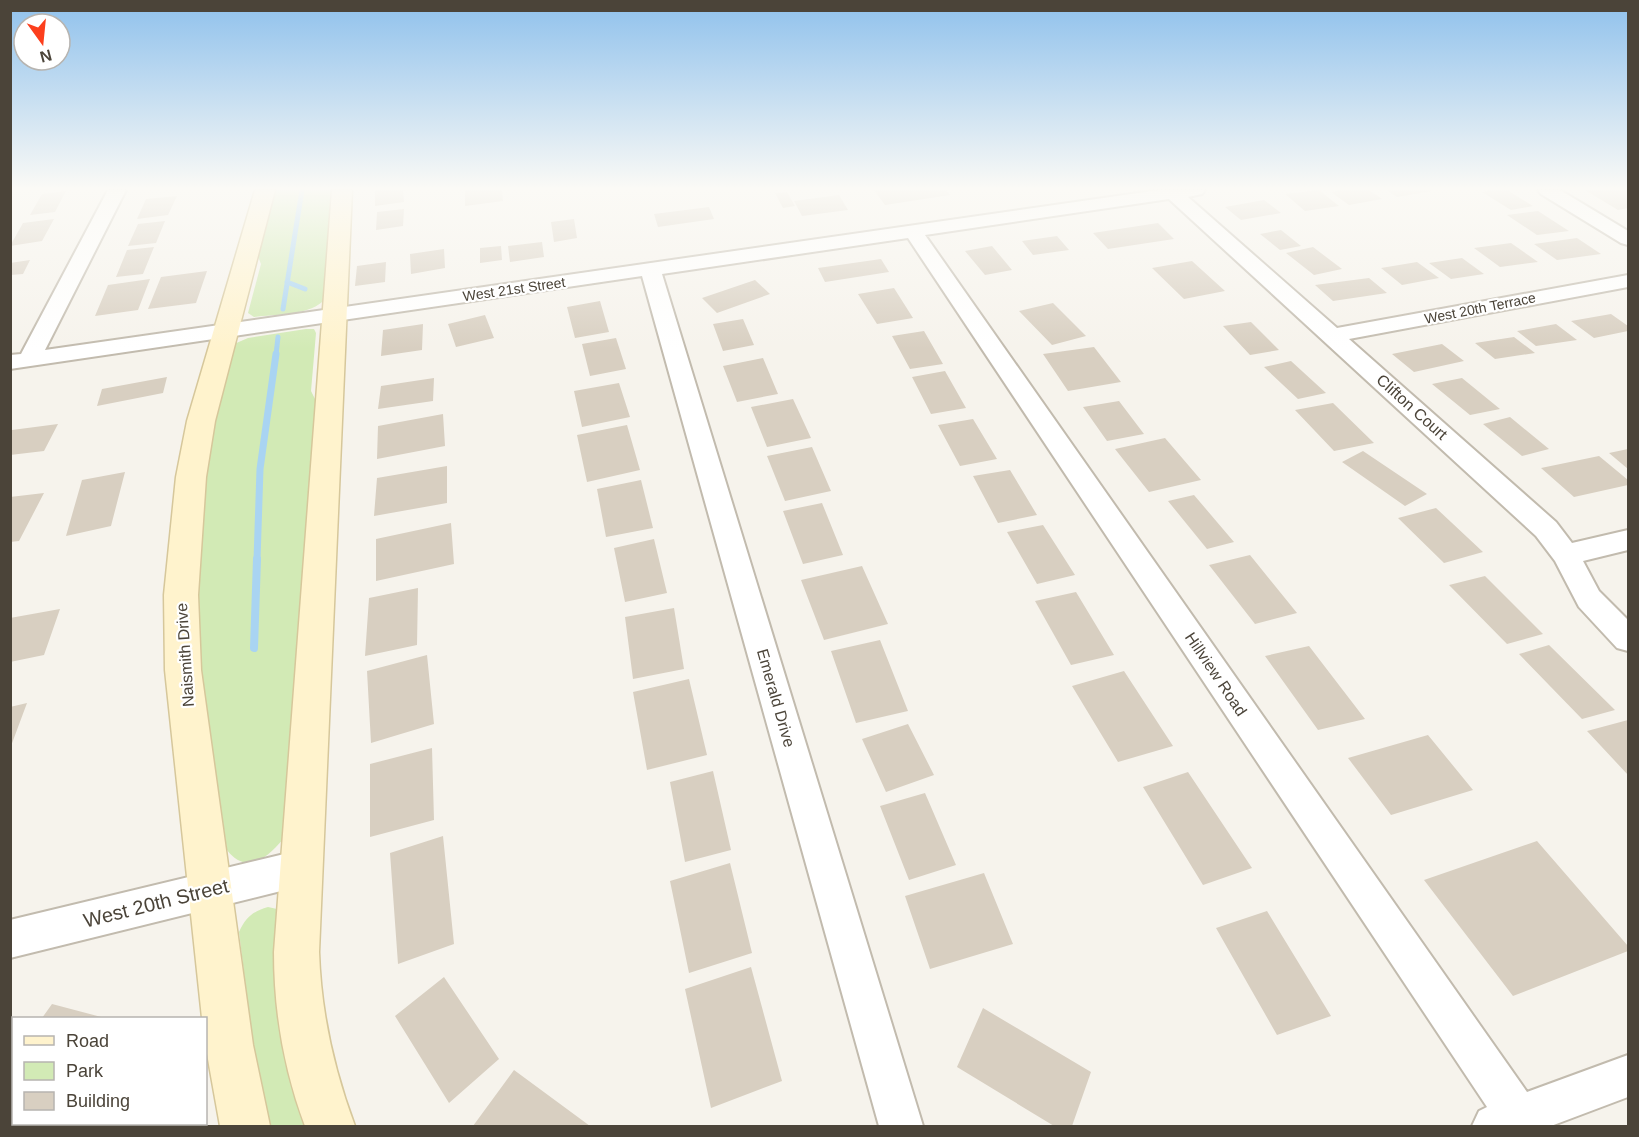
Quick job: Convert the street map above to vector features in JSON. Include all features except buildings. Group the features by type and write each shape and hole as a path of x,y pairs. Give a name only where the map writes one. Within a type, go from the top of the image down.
{"street":[{"path":"20,361 87,243"},
{"name":"Naismith Drive","path":"244,1126 231,1065 212,890 183,670 181,596 191,477 201,421 250,243"},
{"path":"330,1126 319,1098 305,1041 297,965 339,243"},
{"name":"West 21st Street","path":"20,361 830,243"},
{"name":"Hillview Road","path":"922,243 1507,1122"},
{"name":"Clifton Court","path":"1236,243 1332,336 1546,530 1566,555 1589,599 1629,639"},
{"name":"Emerald Drive","path":"650,269 901,1126"},
{"name":"West 20th Terrace","path":"1332,336 1629,281"},
{"path":"1566,555 1629,540"},
{"name":"West 20th Street","path":"10,939 301,868"},
{"path":"1507,1122 1629,1076"}],"green space":[{"path":"260,243 330,243 326,298 320,304 303,311 254,317 248,313 261,264 257,254"},
{"path":"314,329 316,333 311,391 317,403 287,834 267,855 251,863 235,858 227,850 201,668 197,575 202,502 214,418 234,344 248,338"},
{"path":"268,907 277,909 282,916 285,1044 309,1126 271,1126 255,1062 239,932 250,916"}],"waterway":[{"path":"287,282 294,243"},
{"path":"283,309 287,282"},
{"path":"287,282 305,289"},
{"path":"276,355 278,337"},
{"path":"257,560 260,469 276,354"},
{"path":"254,648 257,559"}]}
